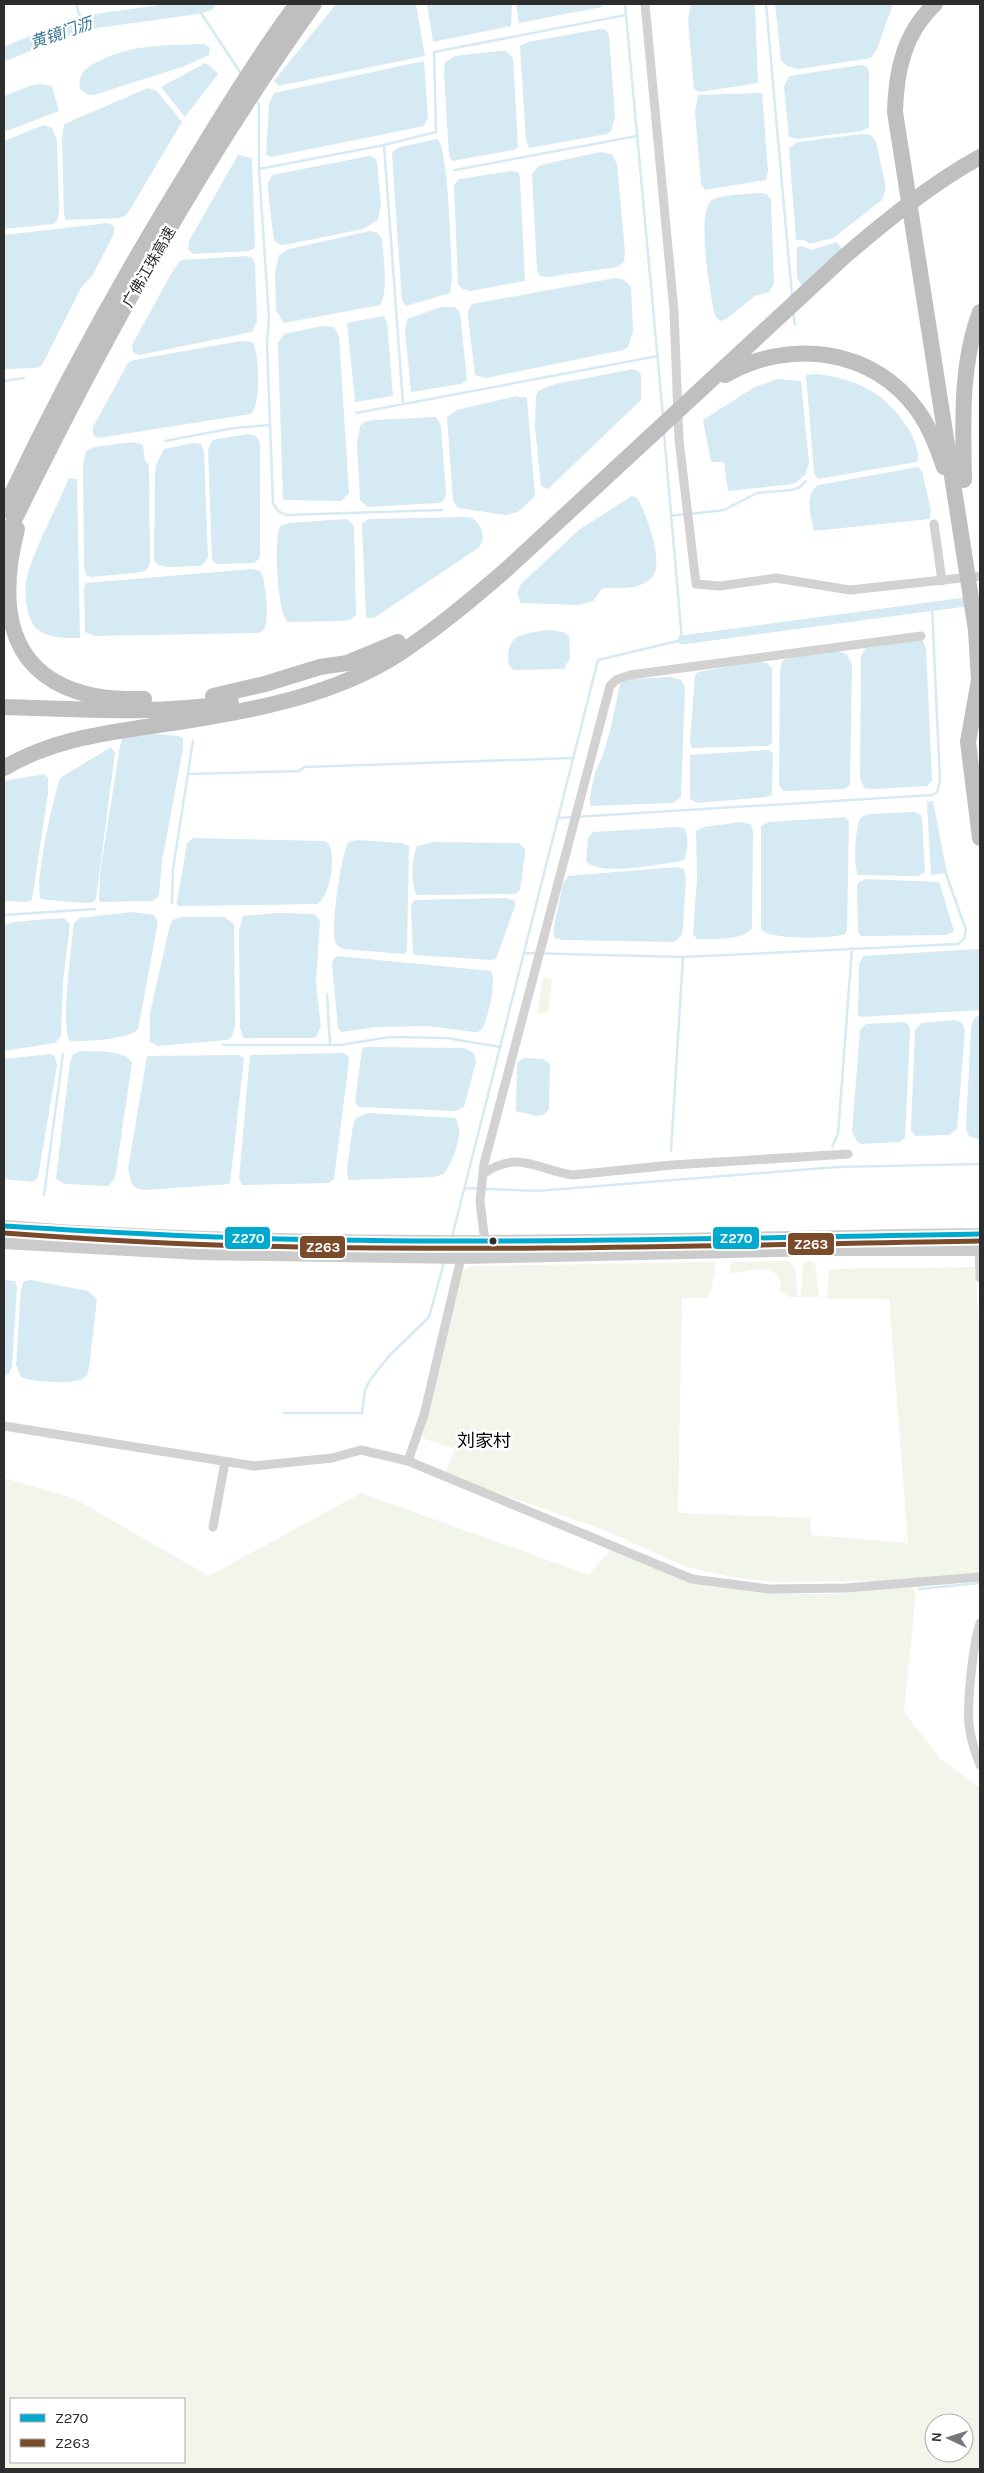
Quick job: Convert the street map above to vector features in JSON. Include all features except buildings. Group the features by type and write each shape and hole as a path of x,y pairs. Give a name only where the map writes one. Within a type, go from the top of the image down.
{"highway":[{"name":"广佛江珠高速","path":"4,510 37,438 117,290 229,117 297,4"},
{"name":"广佛江珠高速","path":"4,541 76,395 229,117 314,4"},
{"path":"935,4 911,34 901,58 895,86 895,112 957,505"},
{"path":"948,4 932,21 919,40 910,61 905,85 905,114 911,163 964,480 974,568 979,680 968,742 980,838"},
{"path":"4,768 44,748 214,706 265,684 320,668 347,663 398,642 454,603 644,438 695,392 858,233 896,203 958,162 980,150"},
{"path":"752,336 886,221 956,170 980,157"},
{"path":"964,480 963,410 968,364 980,312"},
{"path":"695,392 742,366 780,354 825,354 851,361 873,370 906,396 919,412 934,438 957,505 980,586"},
{"path":"4,707 133,710 283,702 348,680 399,654 454,614 484,589 644,438"},
{"path":"37,473 14,537 7,566 4,592 6,613 11,631 19,648 33,665 63,686 100,697 214,706"},
{"path":"4,715 126,718 214,706"}],"main road":[{"path":"4,1226 112,1234 224,1238 462,1242 980,1234"},
{"path":"4,1244 198,1254 461,1258 824,1250 980,1250"}],"street":[{"path":"646,4 674,311 679,440 696,584 720,586 776,578 850,590 942,581 974,568"},
{"path":"934,524 942,581"},
{"path":"485,1242 480,1202 483,1174 610,686 616,680 630,676 920,636"},
{"path":"483,1174 493,1167 517,1161 529,1162 561,1174 573,1176 672,1165 848,1154"},
{"path":"408,1461 424,1415 461,1258 462,1242"},
{"path":"980,1250 980,1278"},
{"path":"4,1426 102,1440 254,1466 332,1458 361,1450 408,1461 692,1578 768,1588 846,1588 980,1577"},
{"path":"213,1528 224,1462"},
{"path":"980,1623 975,1646 968,1716 972,1742 980,1765"}],"shaded area":[{"path":"543,977 552,979 548,1012 537,1013"},
{"path":"809,1260 815,1263 819,1297 801,1297 803,1264"},
{"path":"790,1261 795,1270 798,1297 789,1297 779,1291 781,1281 772,1271 759,1269 730,1274 730,1266 733,1262"},
{"path":"715,1262 715,1274 708,1298 682,1298 678,1513 810,1518 811,1535 908,1543 889,1299 827,1299 829,1269 975,1267 980,1338 980,1575 881,1581 775,1582 730,1577 684,1566 604,1530 445,1474 455,1449 422,1438 461,1276 465,1269 473,1266"},
{"path":"4,1478 73,1498 209,1576 361,1493 589,1575 612,1548 681,1579 758,1593 834,1594 910,1585 916,1593 904,1712 940,1759 980,1787 980,2469 4,2469"}],"water":[{"path":"336,4 416,4 425,56 278,86 274,81"},
{"path":"427,4 512,4 511,26 433,42"},
{"path":"516,4 602,4 602,7 519,23"},
{"path":"691,4 755,4 758,83 700,92 694,89 688,20"},
{"path":"775,4 893,4 877,49 871,58 799,69 787,66 781,61"},
{"path":"600,29 606,30 609,35 615,116 611,131 607,134 529,148 526,140 520,46 528,42"},
{"path":"205,44 210,48 209,55 182,67 94,95 88,95 80,89 79,83 84,71 112,55 151,46"},
{"path":"506,51 513,58 518,147 513,150 452,161 449,156 444,74 445,62 455,56"},
{"path":"424,61 428,117 424,126 271,157 266,155 269,104 274,93"},
{"path":"205,63 218,74 185,117 161,87"},
{"path":"861,65 867,67 869,72 869,127 862,131 797,139 789,137 784,87 789,76"},
{"path":"32,85 52,86 59,111 4,132 4,96"},
{"path":"148,88 157,91 182,122 129,211 125,216 119,218 66,220 64,215 62,138 64,124"},
{"path":"762,93 768,171 766,180 705,190 701,184 695,111 698,95"},
{"path":"43,125 52,128 57,140 59,212 57,221 53,224 4,229 4,141"},
{"path":"862,134 871,135 876,141 886,188 882,200 833,238 810,244 804,240 796,240 789,148 798,142"},
{"path":"437,139 441,146 447,181 452,279 450,293 406,306 402,301 392,155 393,151 400,147"},
{"path":"600,152 612,154 617,164 625,251 624,262 617,267 547,277 540,276 537,270 532,174 539,166 545,164"},
{"path":"238,155 252,158 255,248 249,251 193,254 188,249 189,241"},
{"path":"369,156 375,158 377,162 381,204 378,220 363,229 289,244 281,245 274,241 268,191 268,183 272,175"},
{"path":"511,171 518,172 520,178 525,281 470,291 462,289 458,284 454,185 459,179"},
{"path":"767,194 771,200 774,284 769,292 755,296 726,319 720,321 715,316 708,275 705,239 707,209 711,201 720,197"},
{"path":"108,223 114,226 114,234 92,276 82,286 42,365 36,368 5,369 4,235"},
{"path":"370,231 378,233 382,239 385,283 383,299 380,305 284,323 276,310 275,273 279,255 289,249"},
{"path":"837,242 843,250 802,287 797,277 797,247 802,246 811,250"},
{"path":"247,256 252,258 255,263 257,321 252,332 139,355 133,352 132,345 172,272 181,260"},
{"path":"615,278 622,279 631,286 633,332 628,347 623,350 486,378 475,375 468,318 468,311 472,304"},
{"path":"441,307 455,307 460,313 467,380 461,384 411,392 405,331 407,319"},
{"path":"384,316 387,322 393,396 355,402 347,323"},
{"path":"322,326 334,327 339,336 349,493 341,501 283,500 278,343 284,334"},
{"path":"241,341 252,342 257,356 258,390 251,414 98,438 93,435 93,427 128,363 134,360"},
{"path":"634,369 640,372 641,376 641,400 548,489 541,486 535,428 536,395 538,391 555,384"},
{"path":"816,374 844,379 879,396 899,415 909,431 917,447 918,460 916,462 818,479 814,473 806,375"},
{"path":"777,379 801,381 809,463 805,475 794,484 728,491 724,462 711,462 703,420 753,388"},
{"path":"516,396 527,398 535,496 518,512 506,515 458,508 453,501 447,417 457,410"},
{"path":"436,417 441,426 446,494 444,500 439,503 368,507 360,500 357,444 360,426 364,422 373,420"},
{"path":"248,434 256,436 260,443 260,558 254,563 216,564 212,559 208,450 212,441 217,439"},
{"path":"132,442 143,445 145,461 149,466 150,563 146,571 142,572 91,577 86,575 84,567 83,466 86,451 95,447"},
{"path":"193,443 201,444 204,452 208,557 203,565 199,566 167,567 158,565 154,557 156,465 164,449"},
{"path":"918,467 922,471 931,511 929,519 814,531 810,512 810,500 811,494 818,485"},
{"path":"69,478 77,479 80,638 63,638 40,632 29,616 25,594 26,579 32,561"},
{"path":"632,496 637,498 641,505 655,548 656,569 652,578 633,587 602,589 593,601 578,605 521,603 517,593 521,584 580,529"},
{"path":"469,517 477,522 482,530 482,540 478,548 374,618 366,618 362,524 368,519"},
{"path":"346,519 354,527 356,615 350,620 343,621 288,622 284,616 279,592 277,545 280,526 289,523"},
{"path":"252,569 260,571 262,575 267,608 265,628 259,633 95,636 85,632 84,589 86,583"},
{"path":"549,630 563,632 569,636 570,658 564,669 514,670 509,666 509,647 517,637"},
{"path":"922,639 926,648 932,781 927,786 864,788 860,778 861,656 866,648"},
{"path":"837,651 847,654 852,665 850,785 844,789 783,791 779,785 780,672 782,661 790,657"},
{"path":"758,661 768,664 772,669 772,743 768,746 692,748 690,742 695,675 698,672"},
{"path":"670,677 680,679 685,686 681,797 673,803 590,806 595,773 603,755 611,727 620,684 632,679"},
{"path":"130,732 183,738 183,749 162,861 159,895 153,901 102,902 99,901 100,873 120,746 123,736"},
{"path":"111,747 115,753 96,899 89,903 41,899 39,891 42,859 60,778"},
{"path":"769,750 773,753 772,795 697,803 690,799 690,755"},
{"path":"44,774 48,778 48,793 32,900 27,902 4,901 4,781"},
{"path":"933,801 947,873 931,875 927,802"},
{"path":"915,812 921,815 922,820 925,872 918,876 858,875 855,846 861,817 870,814"},
{"path":"845,817 849,822 847,931 845,934 801,938 766,933 761,929 761,826 769,822"},
{"path":"742,822 750,824 753,831 752,928 742,935 734,937 697,939 693,934 697,878 696,831 704,827"},
{"path":"684,828 687,836 684,860 645,867 616,869 593,866 586,861 588,838 593,832"},
{"path":"193,838 325,841 329,845 332,862 326,893 317,904 178,906 177,902 187,843"},
{"path":"357,840 402,843 409,846 407,950 404,954 343,949 336,943 334,921 343,859 349,842"},
{"path":"433,842 519,843 525,849 520,890 514,894 417,895 413,885 415,851 417,846"},
{"path":"676,867 684,869 686,877 683,930 678,940 673,942 562,940 555,938 553,931 563,884 568,876"},
{"path":"866,879 939,882 954,931 947,935 861,936 858,932 857,886 859,882"},
{"path":"506,898 515,901 515,906 496,959 415,955 413,953 411,906 414,900"},
{"path":"132,912 154,915 158,922 138,1029 117,1037 70,1041 67,1034 66,1004 74,923 79,918"},
{"path":"278,913 314,914 320,920 316,982 321,1026 317,1036 312,1038 243,1038 240,1028 239,930 243,916"},
{"path":"181,917 224,917 234,924 235,1025 232,1037 227,1040 158,1046 150,1042 150,1013 170,925 173,920"},
{"path":"64,918 70,924 63,982 61,1036 55,1043 4,1051 5,925 23,921"},
{"path":"979,949 980,1010 860,1017 858,1015 859,964 863,956"},
{"path":"337,956 491,971 493,975 492,990 484,1026 480,1031 476,1032 429,1026 376,1027 342,1032 338,1028 332,964"},
{"path":"980,1015 980,1140 969,1136 966,1129 971,1027 974,1018"},
{"path":"955,1020 962,1023 965,1030 957,1129 949,1135 915,1136 911,1129 915,1030 921,1023"},
{"path":"905,1022 910,1030 905,1138 899,1142 861,1144 852,1132 860,1030 866,1024"},
{"path":"365,1047 464,1048 474,1053 476,1062 464,1107 456,1111 358,1107 355,1102 362,1049"},
{"path":"80,1051 116,1053 123,1055 132,1063 115,1178 108,1186 64,1184 56,1178 70,1062 73,1054"},
{"path":"343,1053 348,1056 349,1061 334,1179 329,1183 242,1185 239,1178 250,1055"},
{"path":"51,1054 55,1056 57,1065 38,1177 34,1182 4,1179 4,1059"},
{"path":"239,1055 244,1058 230,1184 146,1190 138,1189 132,1185 128,1169 147,1056"},
{"path":"524,1058 543,1059 550,1064 549,1109 544,1115 536,1116 516,1111 517,1064"},
{"path":"368,1113 455,1118 458,1124 459,1138 451,1162 444,1174 434,1177 348,1180 347,1168 353,1125 356,1118"},
{"path":"4,1280 15,1281 17,1287 12,1366 9,1374 4,1376"},
{"path":"31,1280 88,1291 97,1299 89,1368 84,1378 72,1382 53,1382 21,1377 16,1365 21,1289 24,1281"}],"waterway":[{"path":"76,4 82,23"},
{"name":"黄镜门沥","path":"4,54 82,23 208,4"},
{"path":"625,4 663,416"},
{"path":"766,4 792,296"},
{"path":"197,7 242,75"},
{"path":"259,169 384,145 436,132 434,52 626,15"},
{"path":"256,99 259,105 259,169 269,319 267,343 273,503 278,511 286,515 442,510"},
{"path":"455,170 637,136"},
{"path":"384,145 403,404"},
{"path":"793,312 795,325"},
{"path":"356,413 658,356"},
{"path":"4,381 24,378"},
{"path":"165,441 234,428 270,425"},
{"path":"452,1237 598,660 682,640 664,433"},
{"path":"690,514 724,510 757,493 792,490 800,487 806,481"},
{"path":"671,516 685,514"},
{"path":"682,640 980,600"},
{"path":"558,818 932,795 937,792 940,781 932,606"},
{"path":"172,903 173,869 193,741"},
{"path":"188,774 299,771 304,767 573,758"},
{"path":"524,953 683,957 958,944 964,939 966,930 945,871"},
{"path":"4,915 95,909"},
{"path":"832,1147 838,1134 852,948"},
{"path":"671,1151 683,957"},
{"path":"327,994 330,1045"},
{"path":"223,1045 340,1045 390,1037 446,1038 501,1047"},
{"path":"44,1195 63,1054"},
{"path":"465,1188 537,1191 837,1167 980,1164"},
{"path":"284,1413 362,1413 365,1390 370,1380 389,1356 429,1317 444,1262"},
{"path":"919,1589 980,1583"}],"transit line":[{"name":"Z270","path":"4,1226 218,1237 432,1241 980,1234"},
{"name":"Z263","path":"4,1233 188,1244 340,1248 614,1247 980,1241"}],"district":[{"name":"刘家村","path":"484,1441"}]}
